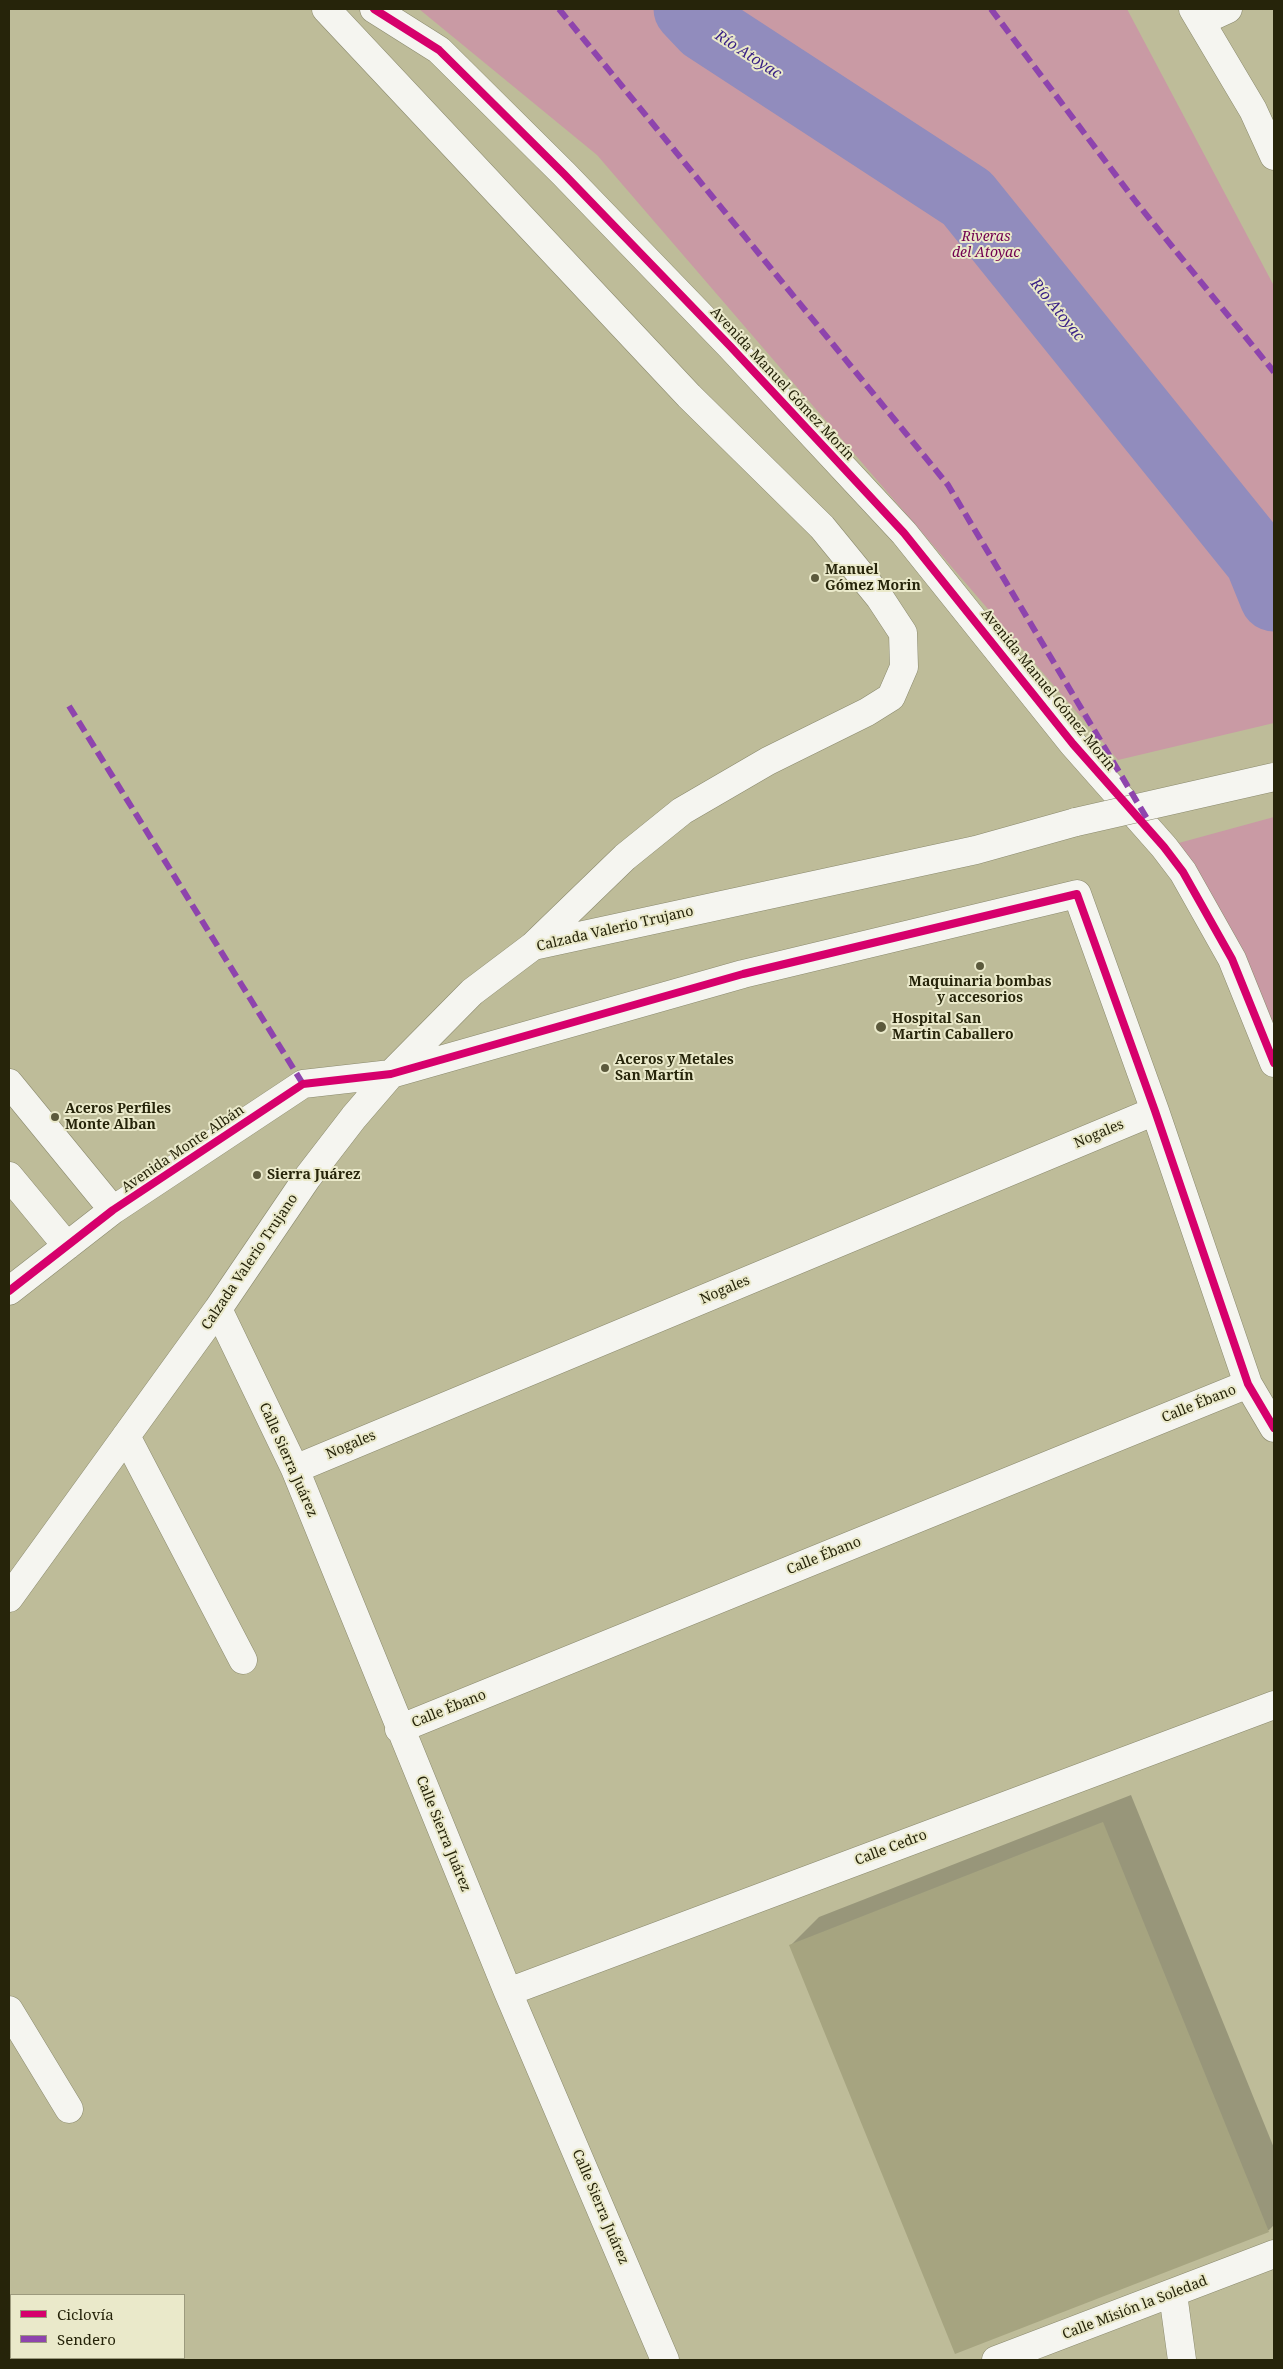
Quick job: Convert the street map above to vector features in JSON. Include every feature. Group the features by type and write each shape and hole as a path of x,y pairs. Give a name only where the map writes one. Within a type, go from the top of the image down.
{"street":[{"path":"326,9 689,396 822,527 880,598 903,634 904,667 890,697 867,712 768,760 682,811 625,857 533,946"},
{"name":"Avenida Manuel Gómez Morín","path":"374,9 439,50 571,181 730,346 904,533 1073,744 1183,872 1232,959 1274,1063"},
{"path":"1228,9 1198,15 1263,117 1274,156"},
{"name":"Calzada Valerio Trujano","path":"9,1598 218,1309 307,1178 390,1074 472,992 533,946 976,850 1076,822 1274,777"},
{"name":"Avenida Monte Albán","path":"9,1291 112,1210 303,1084 390,1074 743,974 1077,894 1155,1111"},
{"path":"9,1083 112,1210"},
{"path":"1155,1111 1248,1384 1274,1428"},
{"name":"Nogales","path":"295,1469 1155,1111"},
{"path":"9,1176 67,1246"},
{"name":"Calle Sierra Juárez","path":"218,1309 295,1469 399,1729 508,1992 665,2360"},
{"name":"Calle Ébano","path":"399,1729 1248,1384"},
{"path":"126,1436 243,1660"},
{"name":"Calle Cedro","path":"508,1992 1274,1705"},
{"path":"9,2010 69,2109"},
{"name":"Calle Misión la Soledad","path":"996,2360 1274,2254"},
{"path":"1172,2294 1182,2360"}],"green space":[{"name":"Riveras del Atoyac","path":"419,9 1127,9 1274,286 1274,723 1118,760 597,155"},
{"path":"1274,817 1274,1046 1164,847"}],"building":[{"path":"1103,1822 1269,2232 955,2354 789,1945"}],"waterway":[{"name":"Río Atoyac","path":"688,9 705,27 967,198 1259,560 1274,597"}],"marked path":[{"path":"559,9 948,485 1149,822"},
{"path":"991,9 1136,202 1274,372"},
{"path":"69,706 303,1084"}],"cycle path":[{"path":"374,9 439,50 564,174 730,346 904,533 1073,744 1164,847 1183,872 1232,959 1274,1063"},
{"path":"9,1291 113,1210 303,1084 391,1074 743,974 1077,894 1155,1111 1248,1384 1274,1428"}],"place":[{"name":"Manuel Gómez Morin","path":"815,578"},
{"name":"Maquinaria bombas y accesorios","path":"980,966"},
{"name":"Hospital San Martin Caballero","path":"881,1027"},
{"name":"Aceros y Metales San Martín","path":"605,1068"},
{"name":"Aceros Perfiles Monte Alban","path":"55,1117"},
{"name":"Sierra Juárez","path":"257,1175"}]}
